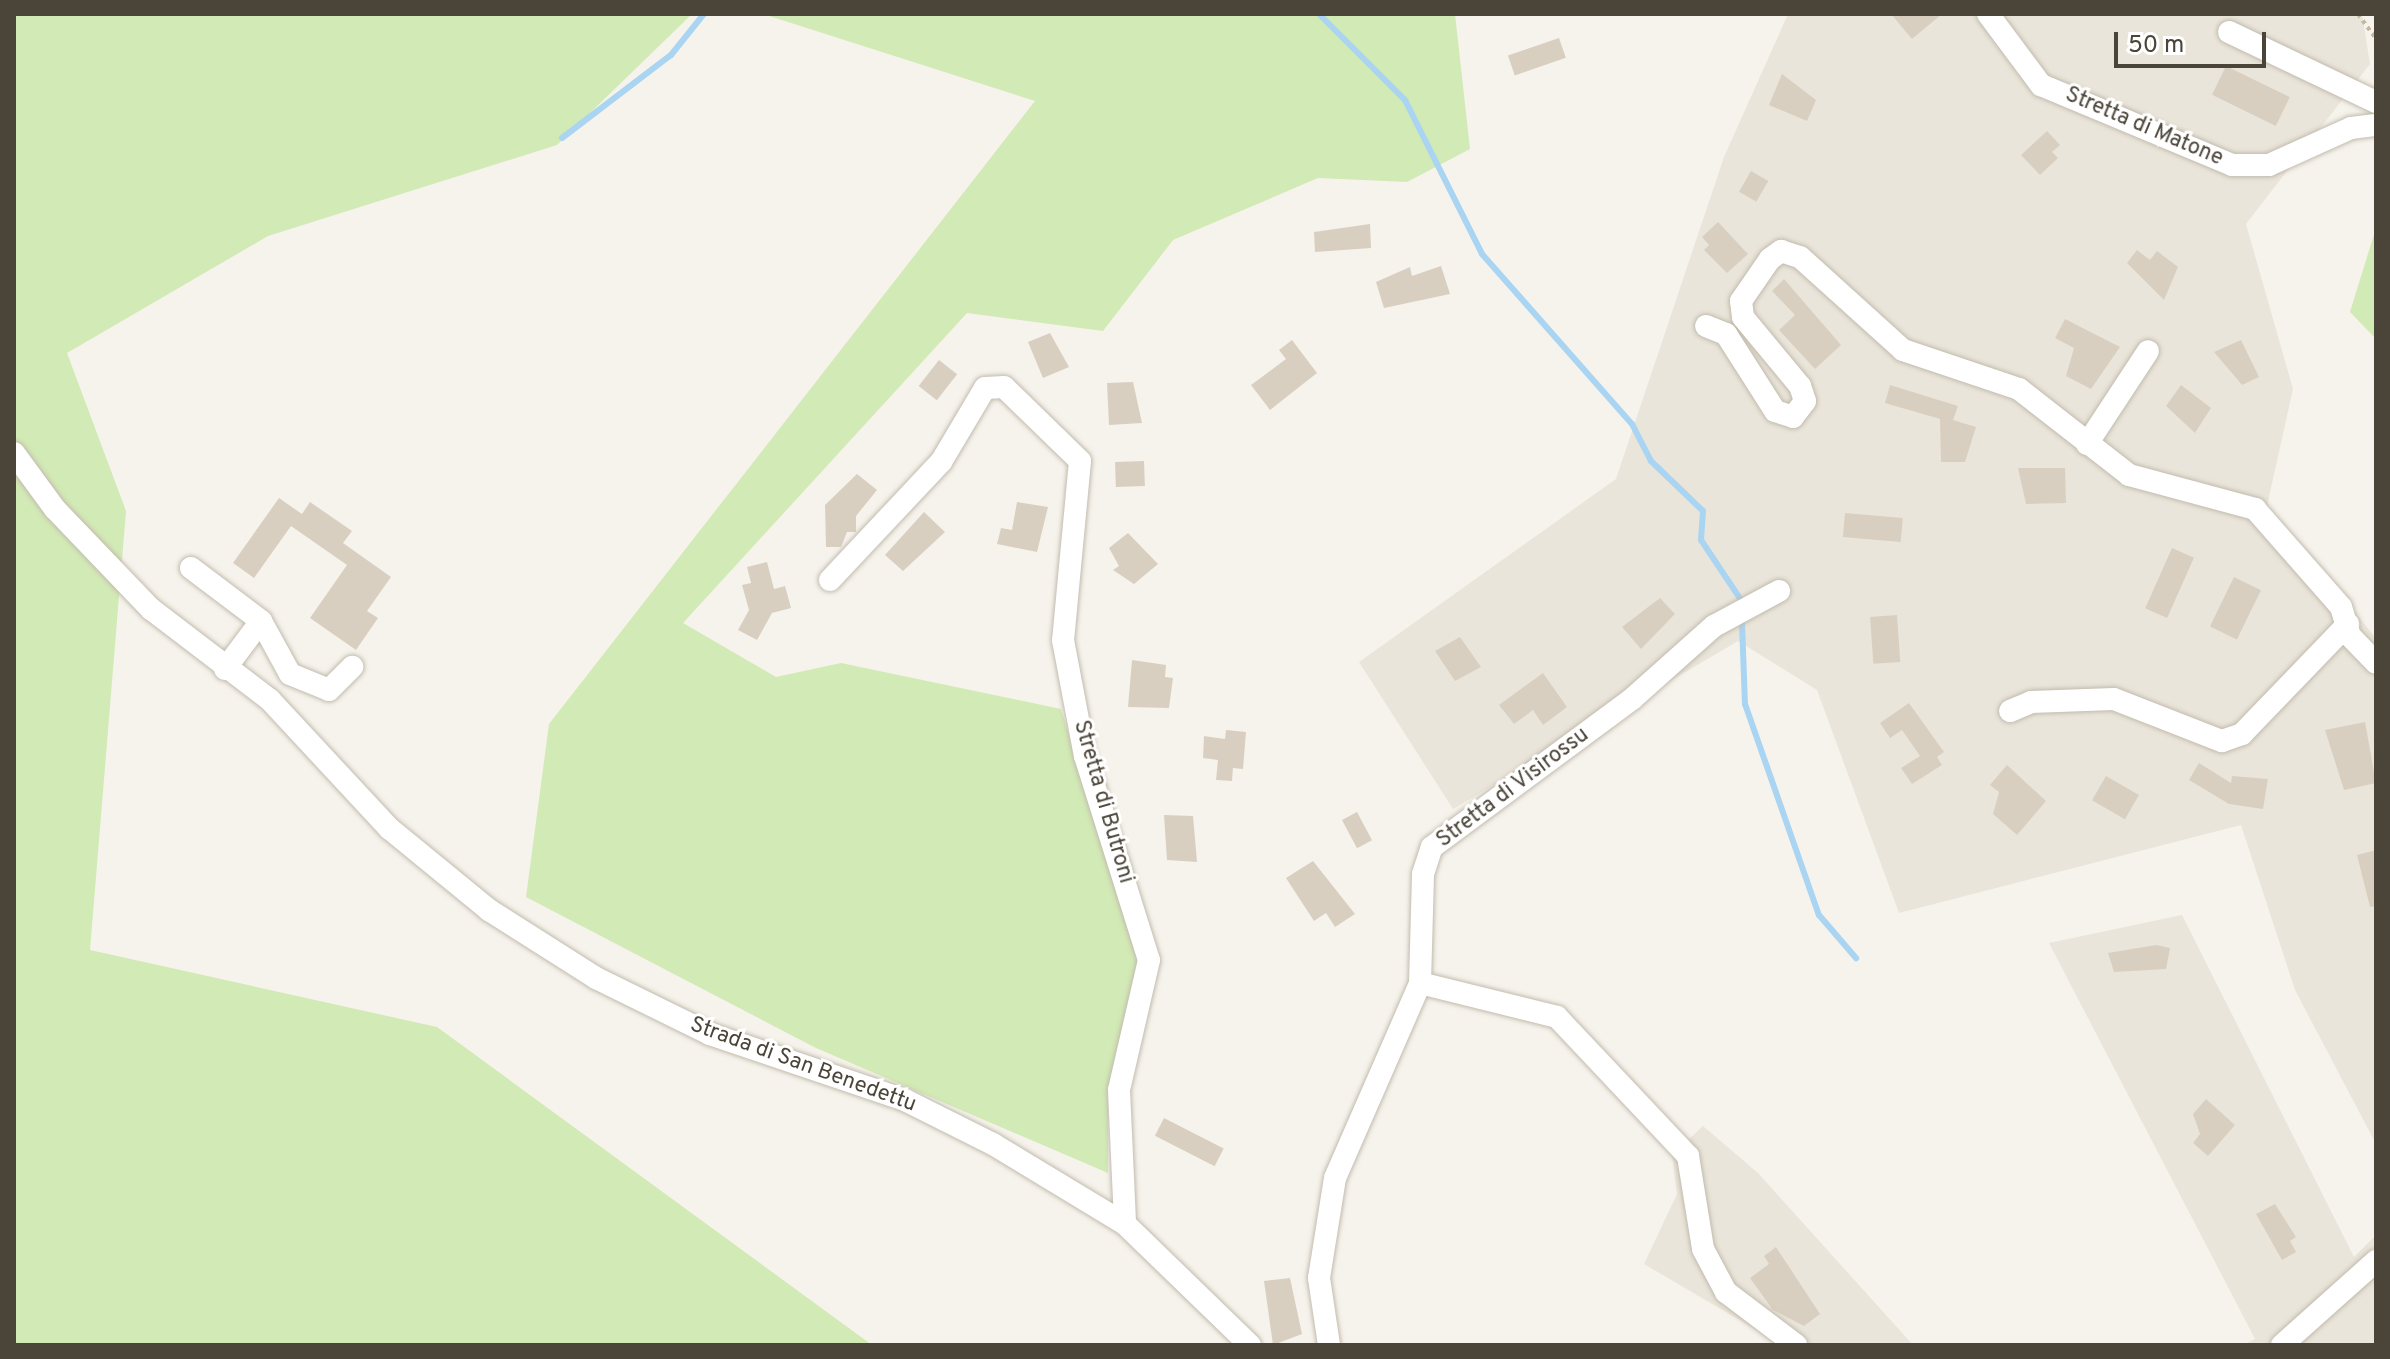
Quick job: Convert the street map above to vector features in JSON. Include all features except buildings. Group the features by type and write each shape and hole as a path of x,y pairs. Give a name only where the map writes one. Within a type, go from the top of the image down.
{"street":[{"name":"Stretta di Matone","path":"1988,14 2041,85 2232,165 2269,165 2351,128 2376,125"},
{"path":"2229,32 2376,102"},
{"path":"1706,326 1726,334 1775,411 1793,417 1805,401 1800,386 1743,317 1741,301 1781,251 1800,257 1903,350 2019,389 2129,475 2255,509 2341,607 2357,646 2376,663"},
{"path":"2087,444 2148,351"},
{"name":"Stretta di Butroni","path":"830,580 941,462 985,388 1016,397 1080,461 1063,640 1085,756 1149,960 1119,1090 1125,1224"},
{"name":"Strada di San Benedettu","path":"14,453 55,509 151,609 225,669 270,700 390,829 489,910 596,978 710,1034 905,1100 1125,1224 1250,1345"},
{"path":"191,568 261,621 290,674 329,690 352,667"},
{"name":"Stretta di Visirossu","path":"1329,1345 1319,1278 1335,1178 1420,983 1423,874 1432,847 1632,699 1714,626 1779,591"},
{"path":"225,669 261,621"},
{"path":"2010,711 2031,702 2114,699 2222,741 2242,734 2348,624"},
{"path":"1420,983 1557,1017 1688,1156 1703,1249 1726,1292 1796,1345"},
{"path":"2282,1345 2376,1261"}],"path":[{"path":"2358,14 2376,39"}],"shaded area":[{"path":"1788,14 2362,14 2370,64 2246,224 2293,389 2267,506 2376,638 2376,1144 2295,990 2241,825 1899,913 1817,690 1738,641 1453,809 1359,662 1616,479 1724,157"},
{"path":"2182,915 2354,1257 2376,1235 2376,1345 2243,1345 2255,1339 2049,943"},
{"path":"1703,1126 1758,1173 1913,1345 1782,1345 1644,1264 1677,1194 1672,1155"}],"green space":[{"path":"14,14 692,14 557,145 268,236 67,353 126,511 90,950 437,1027 872,1345 14,1345"},
{"path":"763,14 1455,14 1470,149 1407,182 1318,178 1173,240 1103,331 967,313 683,623 776,677 841,663 1061,709 1139,964 1108,1099 1108,1173 816,1048 526,897 549,724 1035,101"},
{"path":"2376,228 2376,339 2350,312"}],"waterway":[{"path":"562,138 671,55 704,14"},
{"path":"1319,14 1405,100 1482,254 1632,424 1651,461 1703,511 1701,540 1741,600"},
{"path":"1742,623 1745,704 1819,915 1856,958"}]}
